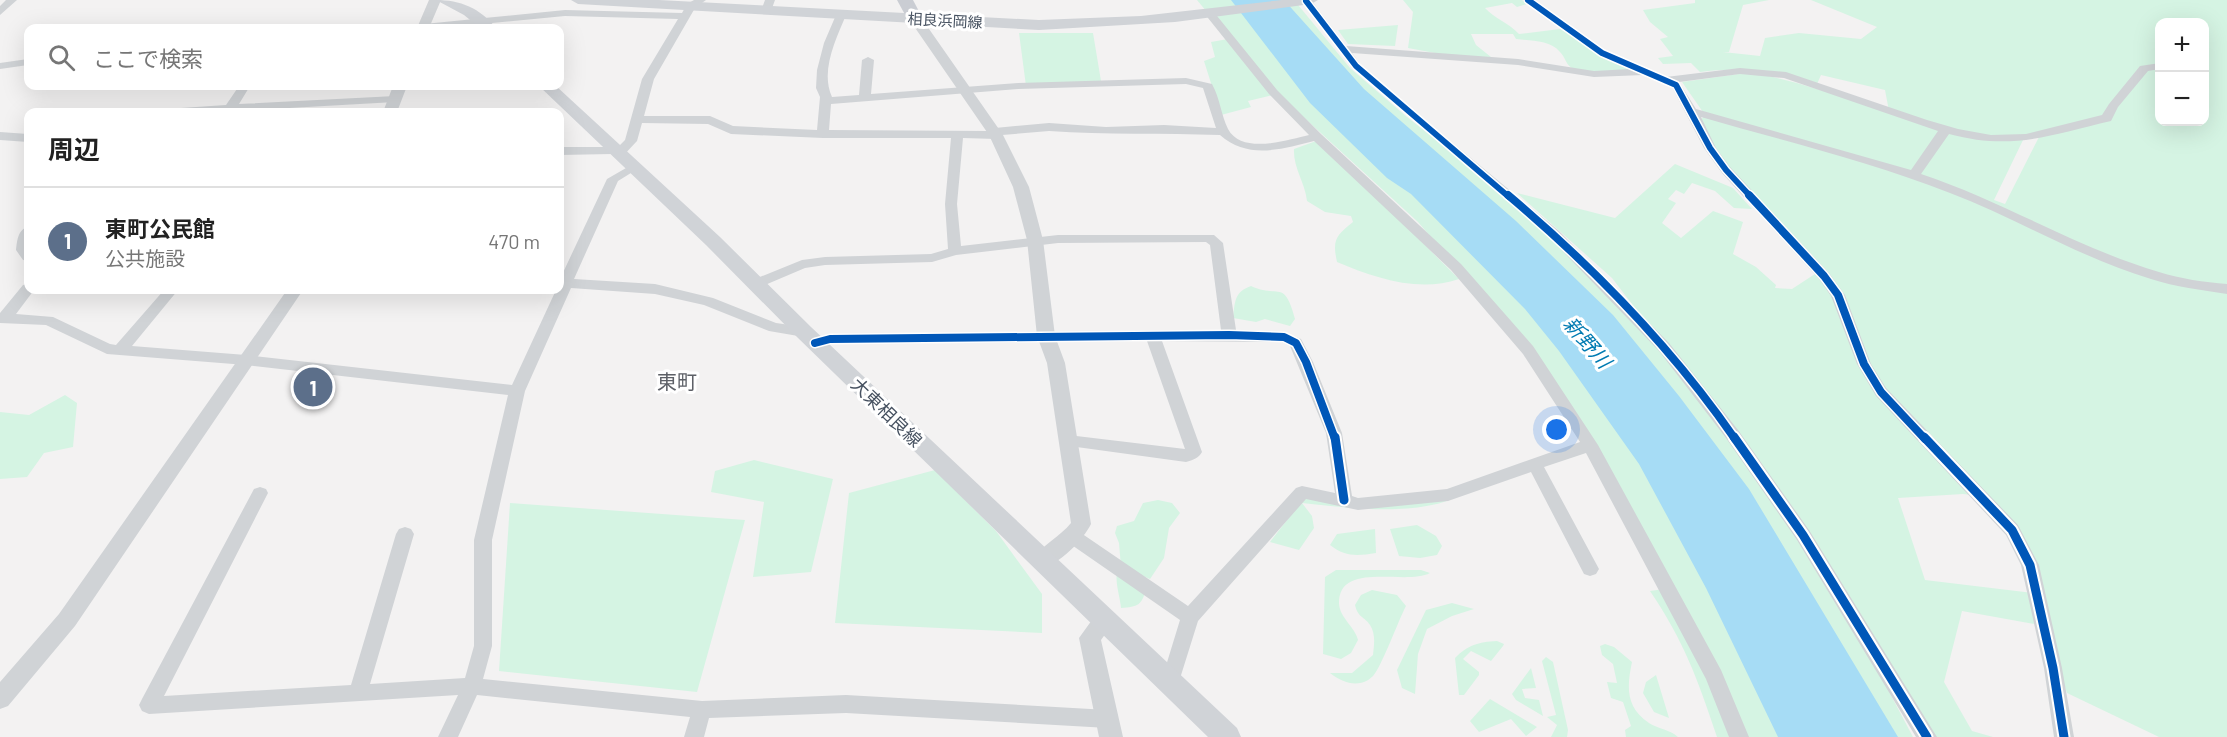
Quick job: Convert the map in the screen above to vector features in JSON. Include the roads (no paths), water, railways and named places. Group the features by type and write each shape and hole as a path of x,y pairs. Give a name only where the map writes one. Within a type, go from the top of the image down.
{"main road":[{"path":"443,0 469,12 484,24"},
{"name":"相良浜岡線","path":"578,0 693,7 768,5 841,15 1083,25 1212,13 1307,1"},
{"path":"905,0 915,19"},
{"name":"大東相良線","path":"551,90 713,241 809,338 1227,737"}],"street":[{"path":"0,12 12,0"},
{"path":"425,24 435,0"},
{"path":"1528,0 1602,53 1667,80 1680,90 1701,132 1726,170 1824,276 1838,295 1864,364 1881,392 2012,530 2030,565 2053,668 2064,737"},
{"path":"1307,1 1356,66 1554,234 1664,347 1732,434 1803,535 1927,737"},
{"path":"484,24 565,13 693,7"},
{"path":"564,279 631,141 648,79 693,7"},
{"path":"1212,13 1273,92 1317,137 1455,267 1528,350 1590,445 1714,676 1739,737"},
{"path":"823,135 826,101 822,88 823,70 829,43 841,15"},
{"path":"915,19 995,134 1022,187 1035,240 1046,336 1056,363 1081,524 1072,536 1043,560"},
{"path":"1342,49 1518,62 1594,74 1645,72"},
{"path":"865,98 868,60"},
{"path":"0,66 24,63"},
{"path":"1667,80 1740,71 1786,75 1890,112 1971,137 1997,140 2024,138 2107,118 2113,106 2144,68 2155,67"},
{"path":"826,101 964,89 1174,81 1208,86 1213,95 1223,132 1231,139 1250,147 1270,148 1317,137"},
{"path":"231,107 242,90"},
{"path":"221,108 325,108 395,99"},
{"path":"1692,111 1859,157 1914,175 2003,209 2140,271 2175,281 2227,289"},
{"path":"636,119 710,120 730,130 823,135 995,134 1048,127 1106,131 1164,129 1223,132"},
{"path":"1914,175 1946,129"},
{"path":"955,251 951,204 957,135"},
{"path":"0,136 24,138"},
{"path":"564,151 622,158"},
{"path":"755,284 802,264 932,258 955,251 1035,240 1209,238 1216,243 1229,335"},
{"path":"564,283 655,290 708,301 774,328 809,338 1229,335 1284,338 1296,343 1306,362 1334,433 1344,500"},
{"path":"2,318 24,293"},
{"path":"120,350 168,294"},
{"path":"0,699 67,620 292,294"},
{"path":"448,737 472,686 483,646 483,540 517,391 557,294"},
{"path":"2,318 48,320 107,349 246,360 517,391"},
{"path":"1068,441 1186,456 1194,452 1154,336"},
{"path":"1170,682 1190,617 1302,492 1358,504 1448,495 1590,445"},
{"path":"1535,465 1590,569"},
{"path":"260,493 149,705 472,686 702,710 846,704 1110,728 1090,638 1105,619"},
{"path":"358,693 405,534"},
{"path":"1072,536 1190,617"},
{"path":"694,737 702,710"}],"water":[{"name":"新野川","path":"1231,0 1284,0 1364,89 1516,221 1613,315 1679,396 1749,489 1898,737 1778,737 1706,588 1639,464 1559,351 1525,309 1411,194 1387,178 1310,103"}],"place":[{"name":"東町公民館","path":"313,387"}],"district":[{"name":"東町","path":"677,381"}]}
